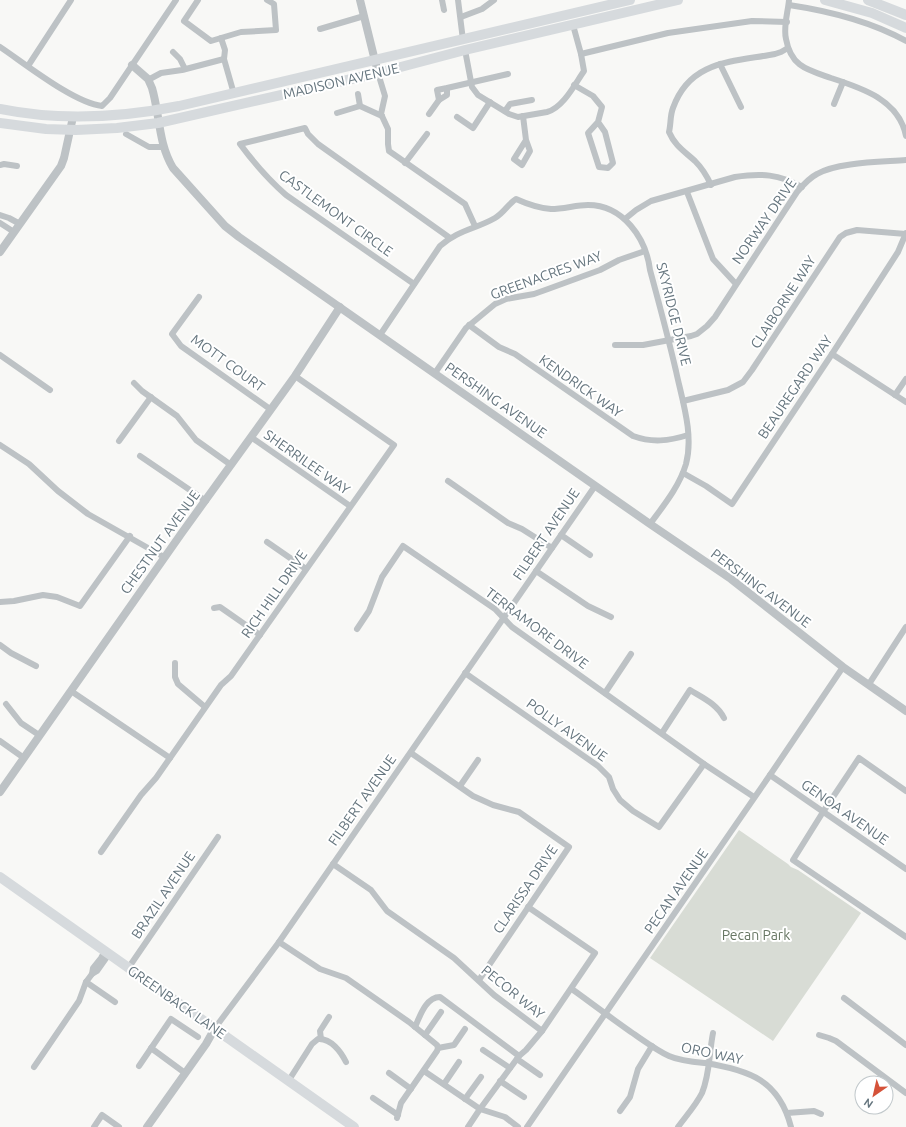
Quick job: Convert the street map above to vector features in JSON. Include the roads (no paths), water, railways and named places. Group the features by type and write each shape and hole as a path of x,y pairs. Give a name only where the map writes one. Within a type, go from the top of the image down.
{"main road":[{"name":"MADISON AVENUE","path":"0,123 70,130 111,129 158,123 378,73 464,45 630,0"},
{"name":"MADISON AVENUE","path":"0,109 30,114 73,117 112,116 157,111 375,61 573,25 678,0"},
{"path":"825,0 872,13 906,28"},
{"path":"868,0 906,15"},
{"name":"GREENBACK LANE","path":"0,877 354,1127"}],"street":[{"path":"28,66 71,0"},
{"path":"0,47 77,97 102,106 110,98 176,0"},
{"path":"198,0 184,21 211,41 241,32 276,30 274,4 267,0"},
{"path":"360,0 385,96 381,112 388,129 389,151 465,204 475,226 459,232 437,250 380,335"},
{"path":"442,0 444,10"},
{"path":"458,0 464,45 475,91 490,102 518,117 552,111 561,104 584,71 573,25"},
{"path":"461,17 482,9 494,0"},
{"path":"906,41 895,34 836,13 789,2 785,36 788,48 794,59 804,68 812,72 870,92 884,101 898,117 906,136"},
{"path":"320,29 364,16"},
{"path":"581,54 668,33 752,21 787,22"},
{"path":"221,38 225,50 224,59 234,94"},
{"path":"710,185 705,173 695,161 679,148 669,132 673,109 686,84 706,69 720,64 775,54 788,48"},
{"path":"173,52 180,59 185,70"},
{"path":"148,80 162,73 185,70 224,59"},
{"path":"720,64 742,107"},
{"name":"PERSHING AVENUE","path":"132,65 148,80 154,95 163,147 173,168 225,226 595,486 731,579 843,667 906,711"},
{"path":"439,100 438,90 508,74"},
{"path":"834,104 843,82"},
{"path":"574,85 593,96 602,107 598,122 588,133 599,167 608,168 613,163 605,132 598,122"},
{"path":"429,114 439,100 447,96 447,88"},
{"path":"358,94 360,106"},
{"path":"505,111 510,104 532,100"},
{"path":"457,117 473,128 490,102"},
{"path":"337,113 360,106 382,116"},
{"path":"523,116 526,140"},
{"path":"0,252 61,166 73,117"},
{"name":"CASTLEMONT CIRCLE","path":"414,284 286,195 270,180 240,144 305,128 308,134 318,144 450,238"},
{"path":"126,134 149,147 163,147"},
{"path":"405,163 427,134"},
{"name":"NORWAY DRIVE","path":"616,345 643,345 669,341 697,334 707,326 715,317 796,192 810,178 830,168 906,160"},
{"path":"0,165 4,164 17,166"},
{"path":"625,219 636,210 652,201 735,177 759,174 777,176 802,187"},
{"path":"687,192 713,259 736,284"},
{"name":"SKYRIDGE DRIVE","path":"475,226 494,219 502,214 516,199 532,205 551,209 588,205 600,206 613,210 625,219 636,231 649,259 650,270 683,401 688,435 688,454 683,474 674,490 650,524"},
{"path":"0,215 20,224"},
{"path":"0,223 14,232"},
{"name":"CLAIBORNE WAY","path":"683,401 728,390 742,382 752,370 840,238 846,233 857,230 906,234"},
{"name":"BEAUREGARD WAY","path":"683,474 706,486 732,504 898,252 906,234"},
{"name":"GREENACRES WAY","path":"435,373 463,331 495,304 506,299 534,294 600,270 619,260 645,251"},
{"name":"MOTT COURT","path":"199,297 172,334 181,346 270,409"},
{"name":"CHESTNUT AVENUE","path":"0,792 164,557 295,376 340,307"},
{"name":"KENDRICK WAY","path":"469,325 499,347 515,354 633,436 640,439 663,441 688,435"},
{"path":"832,354 906,402"},
{"path":"0,356 50,390"},
{"name":"RICH HILL DRIVE","path":"101,852 141,795 156,778 221,685 231,676 394,445 295,376"},
{"path":"895,395 906,379"},
{"path":"134,383 151,398 177,416 196,440 231,465"},
{"path":"119,441 151,398"},
{"name":"SHERRILEE WAY","path":"251,437 350,506"},
{"path":"0,445 29,464 58,491 88,514 130,536 164,557"},
{"path":"140,456 206,501"},
{"path":"448,481 508,523 552,548"},
{"name":"FILBERT AVENUE","path":"147,1127 206,1044 215,1028 279,942 595,486"},
{"path":"561,534 590,555"},
{"path":"0,602 14,601 43,594 57,597 80,606 130,536"},
{"path":"267,542 306,570"},
{"name":"TERRAMORE DRIVE","path":"357,629 369,611 382,577 403,546 495,609 512,627 754,798"},
{"path":"536,571 588,606 611,617"},
{"path":"214,608 220,607 260,635"},
{"path":"869,684 906,627"},
{"path":"0,645 11,653 36,666"},
{"path":"605,693 631,654"},
{"path":"175,664 174,677 178,684 205,707"},
{"name":"PECAN AVENUE","path":"527,1127 843,667"},
{"name":"POLLY AVENUE","path":"465,673 598,766 609,777 612,789 620,800 633,811 659,827 704,764"},
{"path":"662,733 690,690 716,707 724,718"},
{"path":"71,691 170,758"},
{"path":"6,704 21,723 40,735"},
{"path":"0,741 24,758"},
{"name":"CLARISSA DRIVE","path":"411,753 473,796 483,801 519,812 569,847 479,980"},
{"path":"906,792 859,758 793,860 906,937"},
{"path":"460,786 478,760"},
{"name":"GENOA AVENUE","path":"770,775 906,868"},
{"name":"BRAZIL AVENUE","path":"129,967 218,837"},
{"name":"PECOR WAY","path":"333,864 371,890 387,911 454,958 494,994 542,1031 595,954 528,907"},
{"path":"279,942 320,968 346,978 409,1022 435,1043 438,1048"},
{"path":"34,1066 79,1001 86,982 92,974 93,968 107,952"},
{"path":"86,982 115,1002"},
{"name":"ORO WAY","path":"572,989 605,1014 652,1046 670,1056 678,1059 736,1069 757,1078 773,1091 787,1113 791,1127"},
{"path":"415,1027 428,1002 435,997 440,997 540,1075"},
{"path":"844,998 906,1045"},
{"path":"425,1035 441,1012"},
{"path":"321,1039 320,1033 329,1017"},
{"path":"139,1066 171,1019 198,1038"},
{"path":"373,1098 398,1117 401,1103 424,1071 438,1048 454,1045 465,1029"},
{"path":"468,1127 518,1057 542,1031"},
{"path":"678,1127 702,1093 709,1064 713,1033"},
{"path":"819,1035 836,1042 906,1092"},
{"path":"289,1080 316,1040 326,1040 341,1052 346,1062"},
{"path":"620,1110 630,1097 638,1069 652,1046"},
{"path":"151,1048 185,1073"},
{"path":"483,1050 510,1068"},
{"path":"444,1084 459,1062"},
{"path":"424,1071 480,1109 505,1116 518,1127"},
{"path":"389,1073 411,1089"},
{"path":"466,1099 481,1076"},
{"path":"500,1081 524,1097"},
{"path":"787,1113 810,1111 821,1114"},
{"path":"94,1127 102,1115 119,1127"}],"park label":[{"name":"Pecan Park","path":"756,935"}]}
